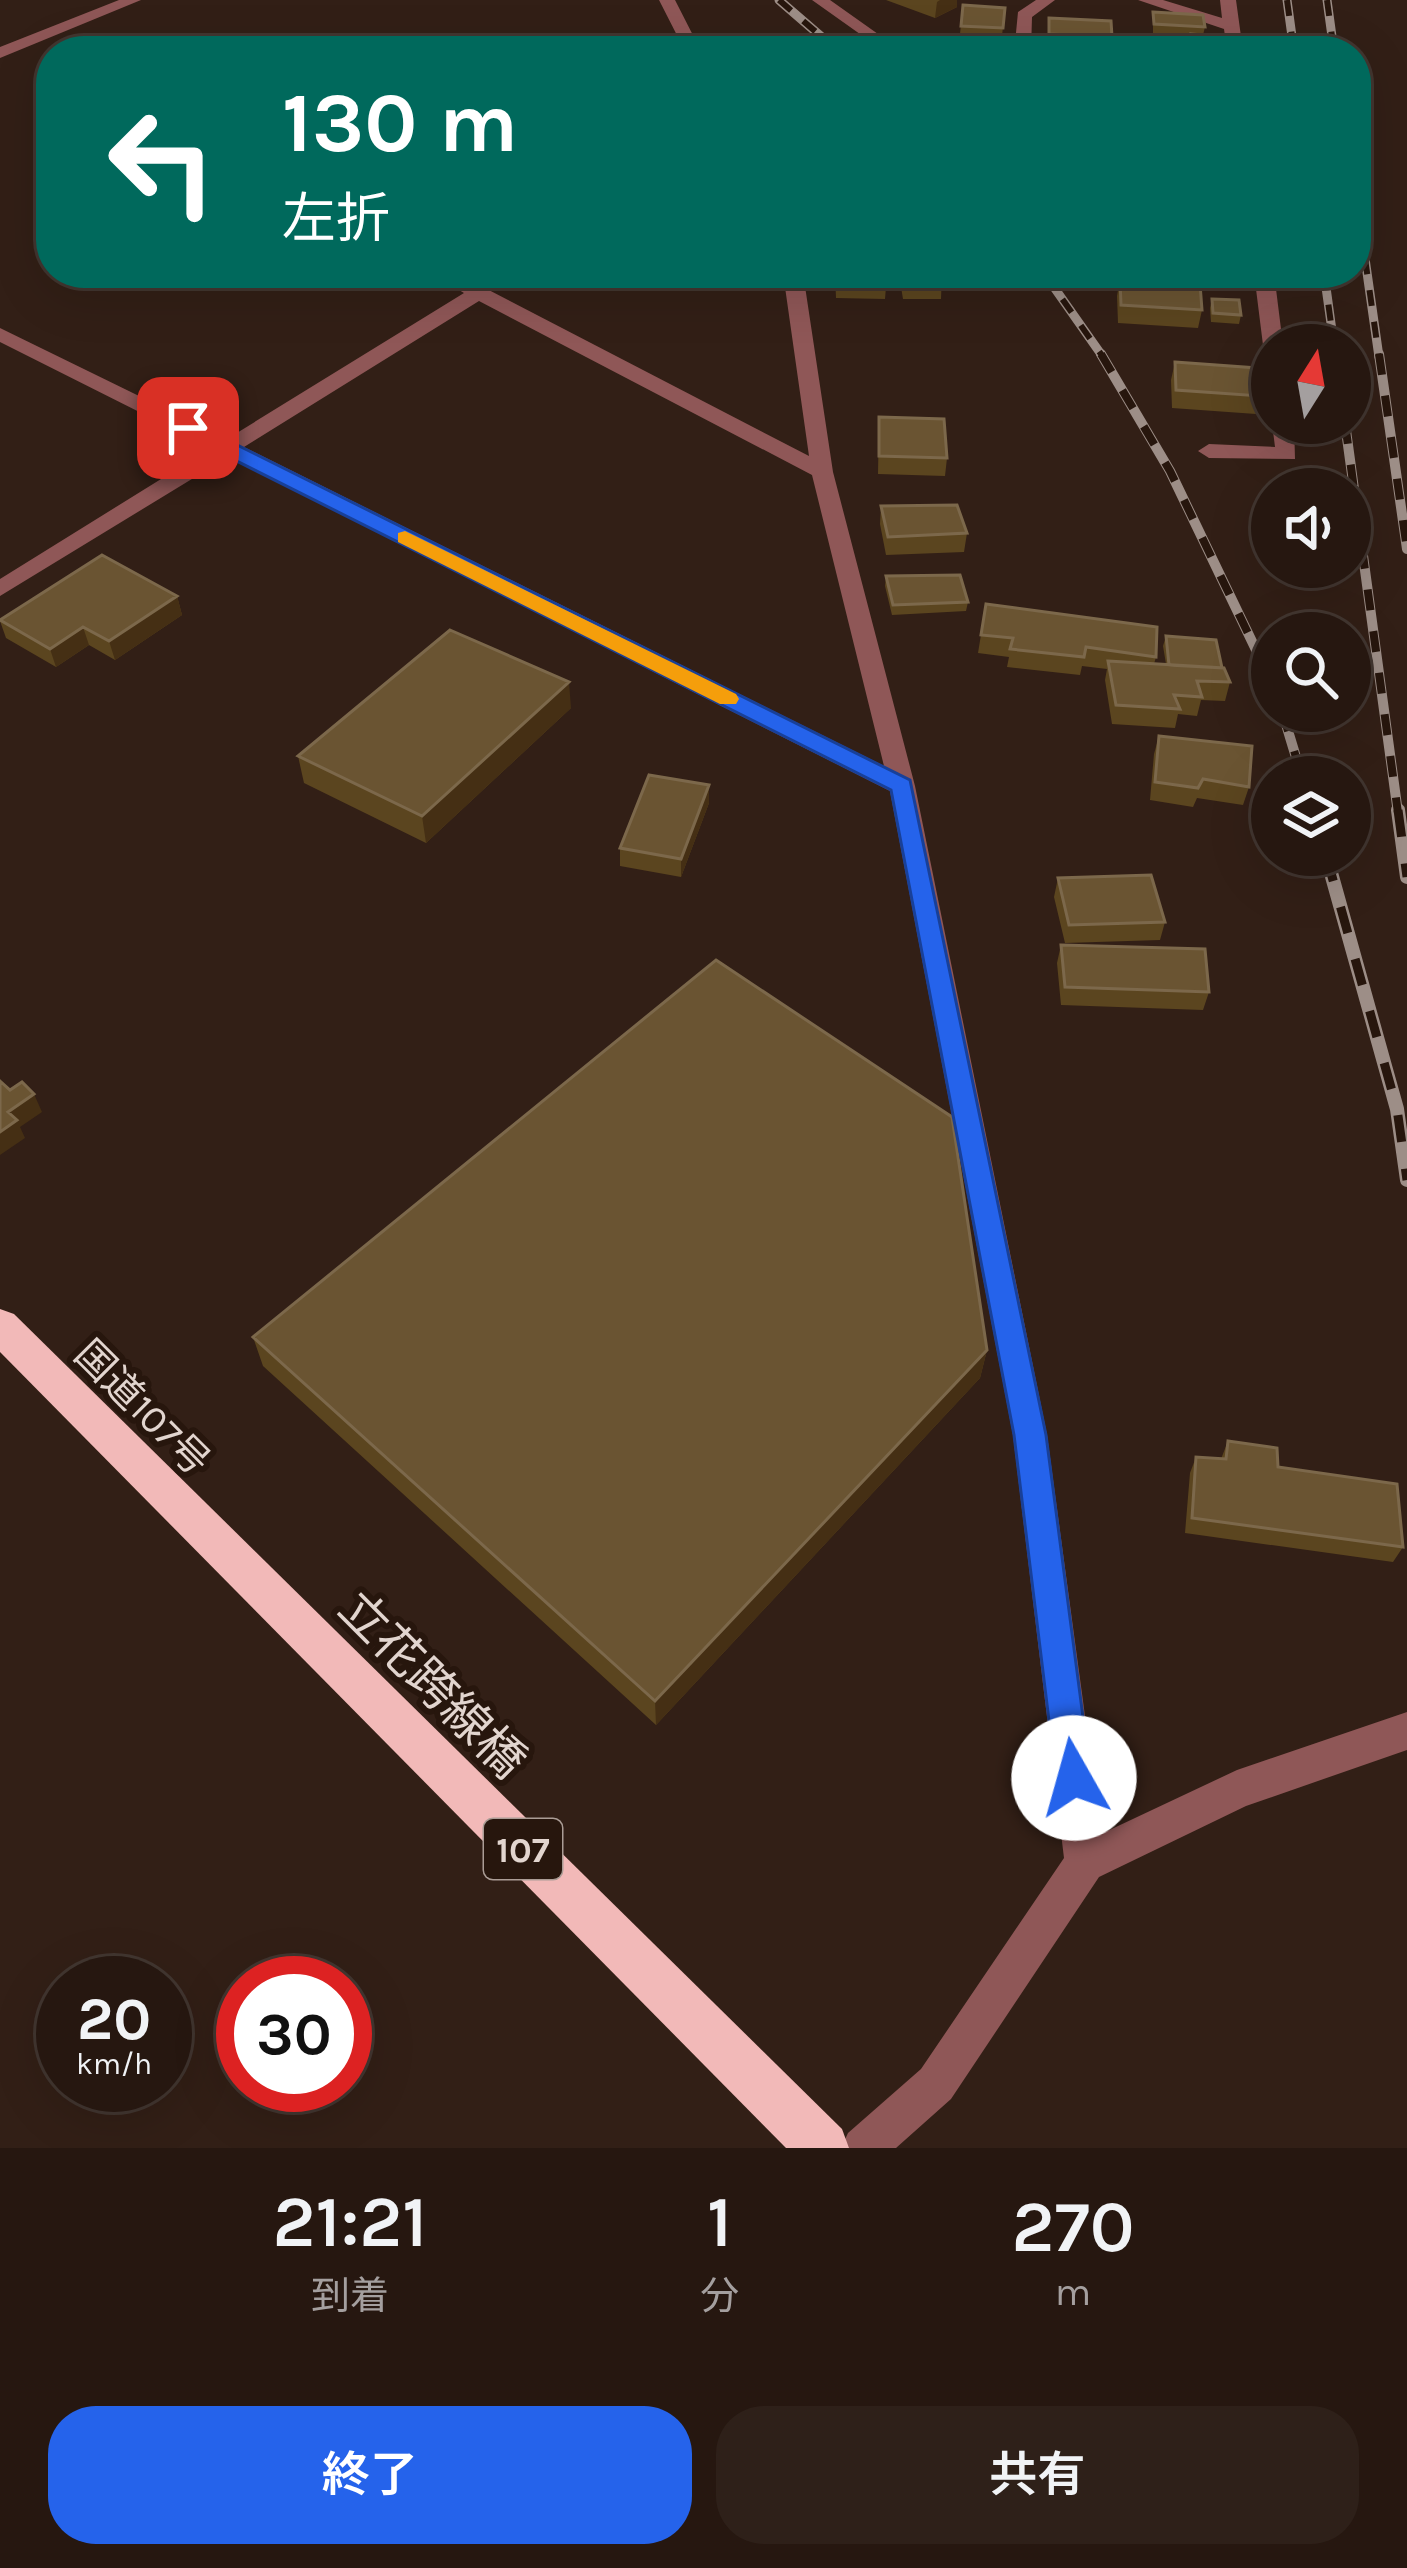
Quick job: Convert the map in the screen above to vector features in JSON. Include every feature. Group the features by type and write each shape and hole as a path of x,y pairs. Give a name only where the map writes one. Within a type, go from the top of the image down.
{"highway":[{"name":"国道107号","path":"0,1326 222,1550"},
{"name":"立花跨線橋","path":"222,1550 823,2148"}],"street":[{"path":"57,36 133,0"},
{"path":"667,0 685,36"},
{"path":"820,0 870,36"},
{"path":"1023,36 1024,15 1047,0"},
{"path":"1146,0 1232,26"},
{"path":"1228,0 1233,36"},
{"path":"0,36 27,50"},
{"path":"0,53 36,46"},
{"path":"468,288 823,472"},
{"path":"795,288 823,472 902,786 1030,1435 1084,1863"},
{"path":"1266,288 1270,324"},
{"path":"0,589 477,293"},
{"path":"0,334 902,786"},
{"path":"1209,451 1287,454 1286,444"},
{"path":"862,2148 936,2084 1084,1863 1237,1790 1348,1748 1407,1732"}],"building":[{"path":"963,5 1005,8 1003,28 961,26"},
{"path":"1153,12 1203,15 1205,27 1154,24"},
{"path":"1049,18 1111,21 1112,36 1049,34"},
{"path":"1120,288 1200,288 1202,310 1121,305"},
{"path":"1212,299 1239,300 1241,315 1213,313"},
{"path":"1175,362 1251,368 1251,395 1176,390"},
{"path":"879,417 944,419 947,458 879,456"},
{"path":"957,505 967,533 888,537 881,506"},
{"path":"102,555 177,596 109,641 83,627 50,649 0,620"},
{"path":"960,575 968,602 893,605 886,576"},
{"path":"986,604 1157,627 1156,657 1086,647 1084,657 1010,649 1013,638 981,635"},
{"path":"450,630 569,682 422,816 298,756"},
{"path":"1166,636 1216,640 1222,668 1169,665"},
{"path":"1108,661 1224,668 1230,682 1197,681 1202,697 1174,695 1180,709 1116,705"},
{"path":"1159,736 1252,746 1249,787 1203,779 1198,788 1155,782"},
{"path":"649,775 709,785 681,859 620,848"},
{"path":"1151,875 1165,922 1069,925 1058,878"},
{"path":"1061,945 1205,949 1209,992 1065,987"},
{"path":"716,960 952,1117 987,1350 655,1701 253,1337"},
{"path":"0,1081 10,1090 22,1082 34,1094 8,1112 17,1120 0,1132"},
{"path":"1228,1441 1277,1448 1278,1467 1397,1484 1403,1547 1192,1518 1196,1457 1226,1459"}],"railway":[{"path":"779,0 821,36"},
{"path":"1287,0 1292,36"},
{"path":"1327,0 1332,36"},
{"path":"1055,288 1102,355"},
{"path":"1326,288 1331,324"},
{"path":"1369,288 1379,357"},
{"path":"1379,354 1407,549"},
{"path":"1102,355 1170,471 1251,639"},
{"path":"1348,444 1398,813"},
{"path":"1288,732 1296,756"},
{"path":"1398,810 1407,877"},
{"path":"1332,876 1397,1109 1407,1180"}],"slow traffic":[{"path":"405,537 728,699"}],"route":[{"path":"188,428 902,786 1030,1435 1074,1778"}]}
